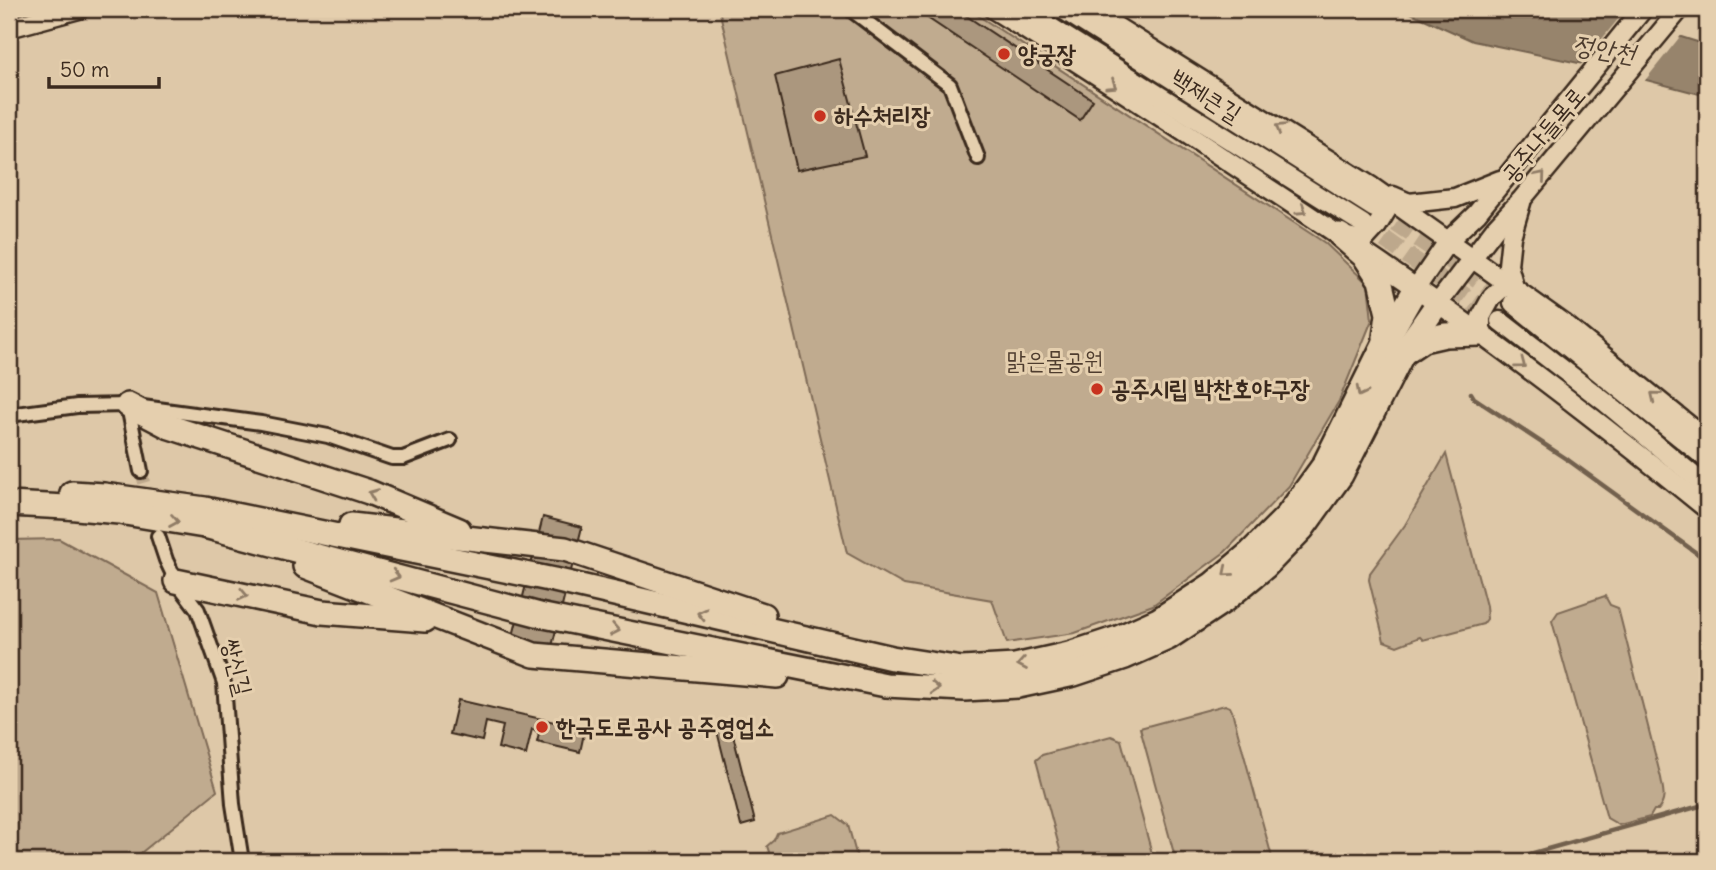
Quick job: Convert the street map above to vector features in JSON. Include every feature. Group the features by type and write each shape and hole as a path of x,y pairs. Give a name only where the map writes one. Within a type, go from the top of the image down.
{"highway":[{"path":"1340,235 1365,257 1380,280 1394,349"},
{"path":"204,517 448,622 534,655 886,685 964,689 1018,686 1074,674 1125,657 1168,638 1225,600 1265,567 1302,529 1341,475 1416,289"},
{"path":"9,490 104,495 204,517 554,580 892,657 962,669 1015,666 1069,654 1118,638 1158,620 1213,584 1251,552 1287,516 1324,464 1394,349 1438,303"},
{"path":"1394,349 1445,335 1481,334"},
{"path":"128,405 170,427 369,492 481,540"},
{"path":"9,505 204,517 565,549 892,657"},
{"path":"204,517 544,616 886,685"},
{"path":"176,581 322,612 448,622"}],"main road":[{"path":"9,28 79,9"},
{"path":"993,9 1340,235 1438,303 1630,447 1707,509"},
{"name":"백제큰길","path":"1022,9 1363,224"},
{"name":"백제큰길","path":"1062,9 1374,208"},
{"path":"1088,9 1372,187 1473,257 1513,295 1707,459"},
{"name":"공주나들목로","path":"1416,289 1449,240 1477,213 1643,9"},
{"name":"공주나들목로","path":"1438,303 1473,257 1503,232 1522,199 1681,9"},
{"path":"1372,187 1409,203 1455,198 1503,179"},
{"path":"1340,235 1365,239 1382,219 1388,208 1386,201 1372,187"},
{"path":"1503,232 1513,295"},
{"path":"1481,334 1481,317 1492,297 1502,288 1563,323 1707,440"},
{"path":"1500,321 1605,402 1707,487"}],"street":[{"path":"850,9 950,85 978,158"},
{"path":"128,405 141,471"},
{"path":"9,415 77,406 128,405 261,423 328,436 392,458 403,457 450,440"},
{"name":"쌍신길","path":"158,536 176,581 198,610 224,683 233,804 242,861"}],"green space":[{"name":"맑은물공원","path":"719,9 968,9 1325,243 1368,284 1372,320 1339,401 1289,486 1225,552 1153,605 1075,633 1007,643 992,600 904,585 847,553"},
{"path":"1446,454 1486,606 1487,619 1483,624 1423,640 1420,637 1397,646 1384,641 1369,580 1370,573 1405,525"},
{"path":"59,539 158,593 217,791 131,861 9,861 9,540"},
{"path":"1605,596 1610,605 1618,608 1664,795 1661,806 1654,810 1650,817 1619,825 1607,818 1552,621 1558,612"},
{"path":"1225,705 1232,711 1273,861 1176,861 1140,728"},
{"path":"1111,736 1121,740 1154,861 1063,861 1036,760 1042,755"},
{"path":"835,815 848,825 858,861 772,861 767,846 777,833"}],"water":[{"name":"정안천","path":"1402,9 1560,9 1622,14 1665,32 1707,45 1707,96 1593,66 1473,41"}],"pier":[{"path":"1624,12 1683,33 1643,83 1579,67"}],"building":[{"name":"양궁장","path":"914,9 956,9 1093,100 1080,120"},
{"name":"하수처리장","path":"839,59 865,156 797,170 775,76"},
{"path":"543,517 582,527 547,666 508,656"},
{"name":"한국도로공사 공주영업소","path":"458,700 585,729 580,752 537,742 539,734 532,729 526,755 498,748 503,726 486,722 482,741 450,734"},
{"path":"731,727 755,822 741,826 717,731"}],"waterway":[{"path":"1471,393 1474,398 1568,460 1702,557"},
{"path":"1505,861 1707,804"}],"tunnel":[{"path":"1374,208 1507,299"},
{"path":"1363,224 1497,319"},
{"path":"141,471 150,505"}],"place":[{"name":"양궁장","path":"1004,54"},
{"name":"하수처리장","path":"820,116"},
{"name":"공주시립 박찬호야구장","path":"1097,389"},
{"name":"한국도로공사 공주영업소","path":"542,727"}]}
